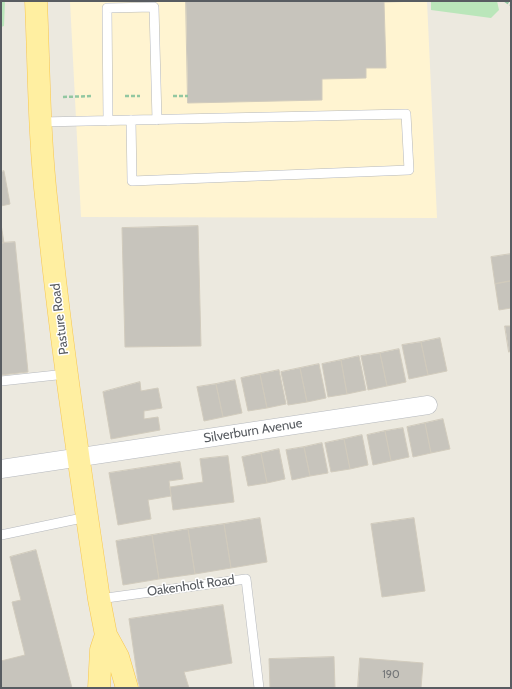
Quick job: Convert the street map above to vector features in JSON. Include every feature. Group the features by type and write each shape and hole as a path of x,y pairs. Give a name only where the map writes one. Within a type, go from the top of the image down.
{"main road":[{"name":"Pasture Road","path":"36,1 46,206 66,374 99,599 106,635 118,657 127,688"},
{"name":"Pasture Road","path":"99,688 101,650 106,635"}],"street":[{"name":"Silverburn Avenue","path":"1,469 428,405"}],"lane":[{"path":"108,121 107,8 154,7 157,120"},
{"path":"41,122 131,120 157,120 406,114 409,170 132,181 131,120"},
{"path":"1,381 66,374"},
{"path":"1,536 88,517"},
{"name":"Oakenholt Road","path":"99,599 246,579 260,688"}],"path":[{"path":"505,1 511,5"}],"shaded area":[{"path":"70,1 427,1 437,218 81,217"}],"green space":[{"path":"1,1 5,1 4,26 1,27"},
{"path":"431,1 497,1 499,10 491,18 431,10"}],"building":[{"path":"186,1 422,1 384,2 386,68 366,68 366,78 322,79 322,100 188,103"},
{"path":"4,171 10,204 1,206 1,172"},
{"path":"1,224 4,243 1,243"},
{"path":"198,226 201,346 125,347 122,228"},
{"path":"15,242 28,372 1,375 1,243"},
{"path":"511,254 511,281 495,284 491,257"},
{"path":"511,281 511,308 499,310 495,284"},
{"path":"505,326 511,326 511,351 509,352"},
{"path":"440,338 447,371 428,375 421,342"},
{"path":"421,342 428,375 409,379 402,345"},
{"path":"399,349 406,382 387,386 380,353"},
{"path":"380,353 387,386 368,390 361,356"},
{"path":"359,356 366,390 347,394 341,360"},
{"path":"341,360 347,394 328,397 322,364"},
{"path":"319,364 326,398 307,402 300,368"},
{"path":"300,368 307,402 288,405 281,372"},
{"path":"279,370 286,404 267,408 260,374"},
{"path":"260,374 267,408 248,411 241,378"},
{"path":"235,380 242,413 223,417 216,384"},
{"path":"140,382 141,391 158,388 162,408 144,411 144,419 158,417 160,430 111,439 103,392"},
{"path":"216,384 223,417 204,421 197,387"},
{"path":"443,419 450,449 431,453 425,423"},
{"path":"425,423 431,453 413,457 407,427"},
{"path":"403,428 409,457 391,461 385,431"},
{"path":"385,431 391,461 373,465 367,435"},
{"path":"362,435 368,465 350,469 344,439"},
{"path":"344,439 350,469 331,472 325,443"},
{"path":"322,443 328,473 310,476 304,447"},
{"path":"304,447 310,476 292,480 286,450"},
{"path":"279,449 285,479 267,483 261,453"},
{"path":"261,453 267,483 248,486 242,457"},
{"path":"228,456 234,502 173,510 170,487 203,482 200,459"},
{"path":"180,462 183,479 169,481 171,496 148,500 151,519 118,525 109,473"},
{"path":"260,518 267,562 231,568 224,524"},
{"path":"414,518 425,591 382,597 371,524"},
{"path":"224,524 231,568 195,574 188,529"},
{"path":"188,529 195,574 159,579 152,535"},
{"path":"152,535 159,579 123,585 116,541"},
{"path":"36,550 72,688 1,688 1,661 25,655 12,602 21,600 10,557"},
{"path":"223,605 232,663 184,672 189,688 140,688 129,619"},
{"path":"334,657 335,688 270,688 269,659"},
{"path":"360,658 423,663 421,688 358,688"}]}
